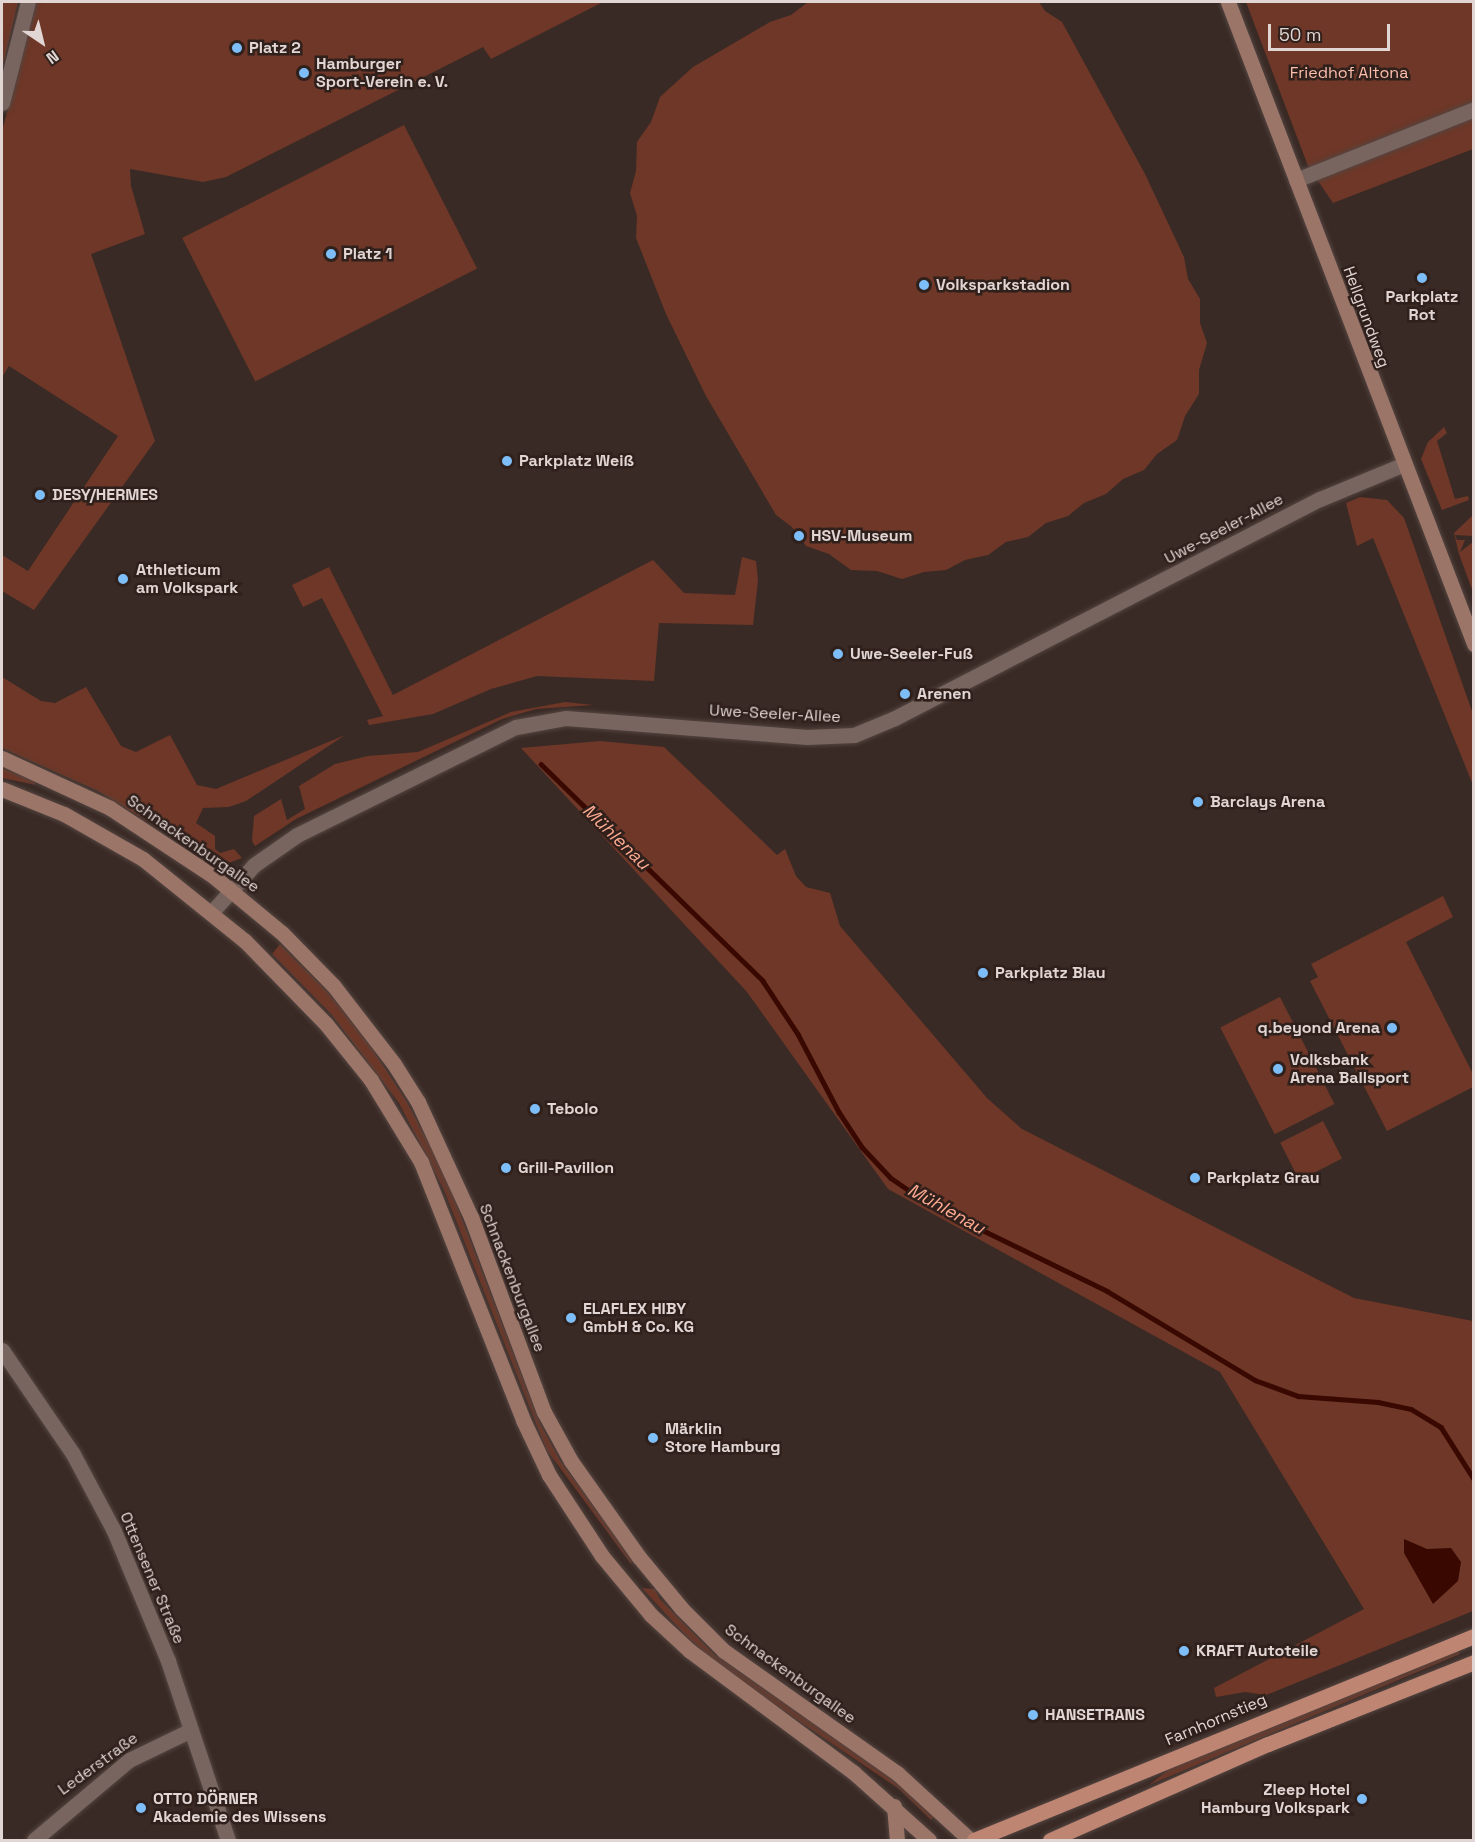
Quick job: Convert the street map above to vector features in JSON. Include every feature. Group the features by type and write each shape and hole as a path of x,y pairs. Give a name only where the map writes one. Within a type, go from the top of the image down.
{"main road":[{"name":"Hellgrundweg","path":"1228,2 1402,465 1473,644"},
{"name":"Schnackenburgallee","path":"2,758 111,808 230,888 282,933 333,985 394,1064 418,1102 466,1206 544,1412 586,1484 651,1572 724,1651 897,1773 972,1840"},
{"path":"2,789 107,837 143,859 270,964 326,1024 389,1107 436,1191 532,1438 564,1501 602,1556 651,1615 690,1651 894,1806 929,1840"},
{"name":"Farnhornstieg","path":"972,1840 1473,1636"},
{"path":"1050,1840 1268,1744 1473,1662"},
{"path":"894,1806 897,1840"}],"street":[{"path":"2,103 28,2"},
{"path":"1296,180 1473,109"},
{"name":"Uwe-Seeler-Allee","path":"211,913 230,888 254,865 297,835 499,735 535,722 586,720 825,738 874,728 1320,499 1402,465"},
{"name":"Ottensener Straße","path":"2,1350 73,1454 114,1531 168,1661 228,1840"},
{"name":"Lederstraße","path":"34,1840 129,1760 191,1730"}],"green space":[{"path":"2,2 18,2 2,70"},
{"path":"37,2 603,2 491,59 483,47 226,177 203,182 130,169 131,186 145,234 91,254 155,441 34,610 2,591 2,555 28,571 118,436 9,366 2,377 2,131"},
{"name":"Volksparkstadion","path":"808,2 1039,2 1045,11 1062,22 1145,174 1184,257 1188,279 1200,299 1200,323 1207,343 1199,370 1199,394 1185,416 1177,440 1157,454 1144,470 1123,479 1106,494 1084,503 1068,516 1046,523 1028,537 1006,542 988,555 965,560 946,570 924,572 902,579 877,571 851,570 829,554 806,546 792,527 776,515 706,396 666,314 636,238 637,216 630,193 636,171 637,142 651,122 660,97 693,67 770,22 791,15"},
{"name":"Friedhof Altona","path":"1246,2 1473,2 1473,149 1333,203 1308,166"},
{"name":"Platz 1","path":"404,125 477,268 255,381 182,238"},
{"path":"1444,427 1447,433 1437,441 1455,499 1468,496 1469,500 1442,510 1421,459 1428,442"},
{"path":"1360,497 1387,500 1404,518 1473,714 1473,785 1373,538 1357,546 1346,503"},
{"path":"1473,515 1473,536 1455,535 1457,540 1465,540 1460,552 1473,542 1473,592 1459,554 1454,533"},
{"path":"742,557 756,561 758,580 753,625 659,623 654,681 537,676 491,689 433,714 369,725 367,720 383,716 322,598 303,607 292,585 329,567 393,695 653,560 684,593 735,595"},
{"path":"2,677 41,701 55,703 86,687 121,746 136,752 170,735 197,785 216,789 345,735 246,801 229,807 203,808 196,823 215,836 215,849 220,853 234,849 242,858 223,865 211,861 98,791 2,748"},
{"path":"565,702 593,705 536,709 502,719 296,819 255,846 252,841 254,816 281,799 287,820 305,809 299,786 335,764 368,756 418,752 511,712"},
{"path":"600,741 664,747 777,855 785,849 796,876 806,887 830,893 840,926 987,1098 1022,1129 1354,1298 1473,1321 1473,1611 1266,1695 1245,1692 1216,1697 1214,1688 1364,1609 1220,1372 888,1189 747,992 521,748"},
{"path":"2,768 34,781 36,785 2,778"},
{"name":"q.beyond Arena","path":"1443,896 1453,917 1406,942 1473,1074 1473,1087 1387,1131 1310,981 1318,977 1311,964"},
{"path":"280,944 327,991 371,1047 407,1102 445,1174 540,1423 560,1460 632,1560 631,1564 546,1449 444,1190 399,1103 331,1014 272,954"},
{"name":"Volksbank Arena Ballsport","path":"1280,997 1334,1104 1275,1134 1220,1027"},
{"path":"1323,1121 1342,1158 1299,1180 1280,1143"},
{"path":"642,1588 655,1589 659,1598 715,1655 891,1778 935,1816 931,1820 899,1789 725,1671 685,1635"},
{"path":"1456,1650 1460,1654 1149,1785 1168,1770"}],"shaded area":[{"path":"1404,1539 1427,1549 1451,1548 1461,1562 1458,1581 1433,1604 1404,1553"}],"waterway":[{"name":"Mühlenau","path":"541,764 763,981 798,1034 839,1112 862,1147 891,1178 929,1204 1107,1291 1255,1380 1298,1396 1378,1402 1411,1409 1441,1427 1474,1479"}],"place":[{"name":"Platz 2","path":"237,48"},
{"name":"Hamburger Sport-Verein e. V.","path":"304,73"},
{"name":"Platz 1","path":"331,254"},
{"name":"Parkplatz Rot","path":"1422,278"},
{"name":"Volksparkstadion","path":"924,285"},
{"name":"Parkplatz Weiß","path":"507,461"},
{"name":"DESY/HERMES","path":"40,495"},
{"name":"HSV-Museum","path":"799,536"},
{"name":"Athleticum am Volkspark","path":"123,579"},
{"name":"Uwe-Seeler-Fuß","path":"838,654"},
{"name":"Arenen","path":"905,694"},
{"name":"Barclays Arena","path":"1198,802"},
{"name":"Parkplatz Blau","path":"983,973"},
{"name":"q.beyond Arena","path":"1392,1028"},
{"name":"Volksbank Arena Ballsport","path":"1278,1069"},
{"name":"Tebolo","path":"535,1109"},
{"name":"Grill-Pavillon","path":"506,1168"},
{"name":"Parkplatz Grau","path":"1195,1178"},
{"name":"ELAFLEX HIBY GmbH & Co. KG","path":"571,1318"},
{"name":"Märklin Store Hamburg","path":"653,1438"},
{"name":"KRAFT Autoteile","path":"1184,1651"},
{"name":"HANSETRANS","path":"1033,1715"},
{"name":"Zleep Hotel Hamburg Volkspark","path":"1362,1799"},
{"name":"OTTO DÖRNER Akademie des Wissens","path":"141,1808"}]}
